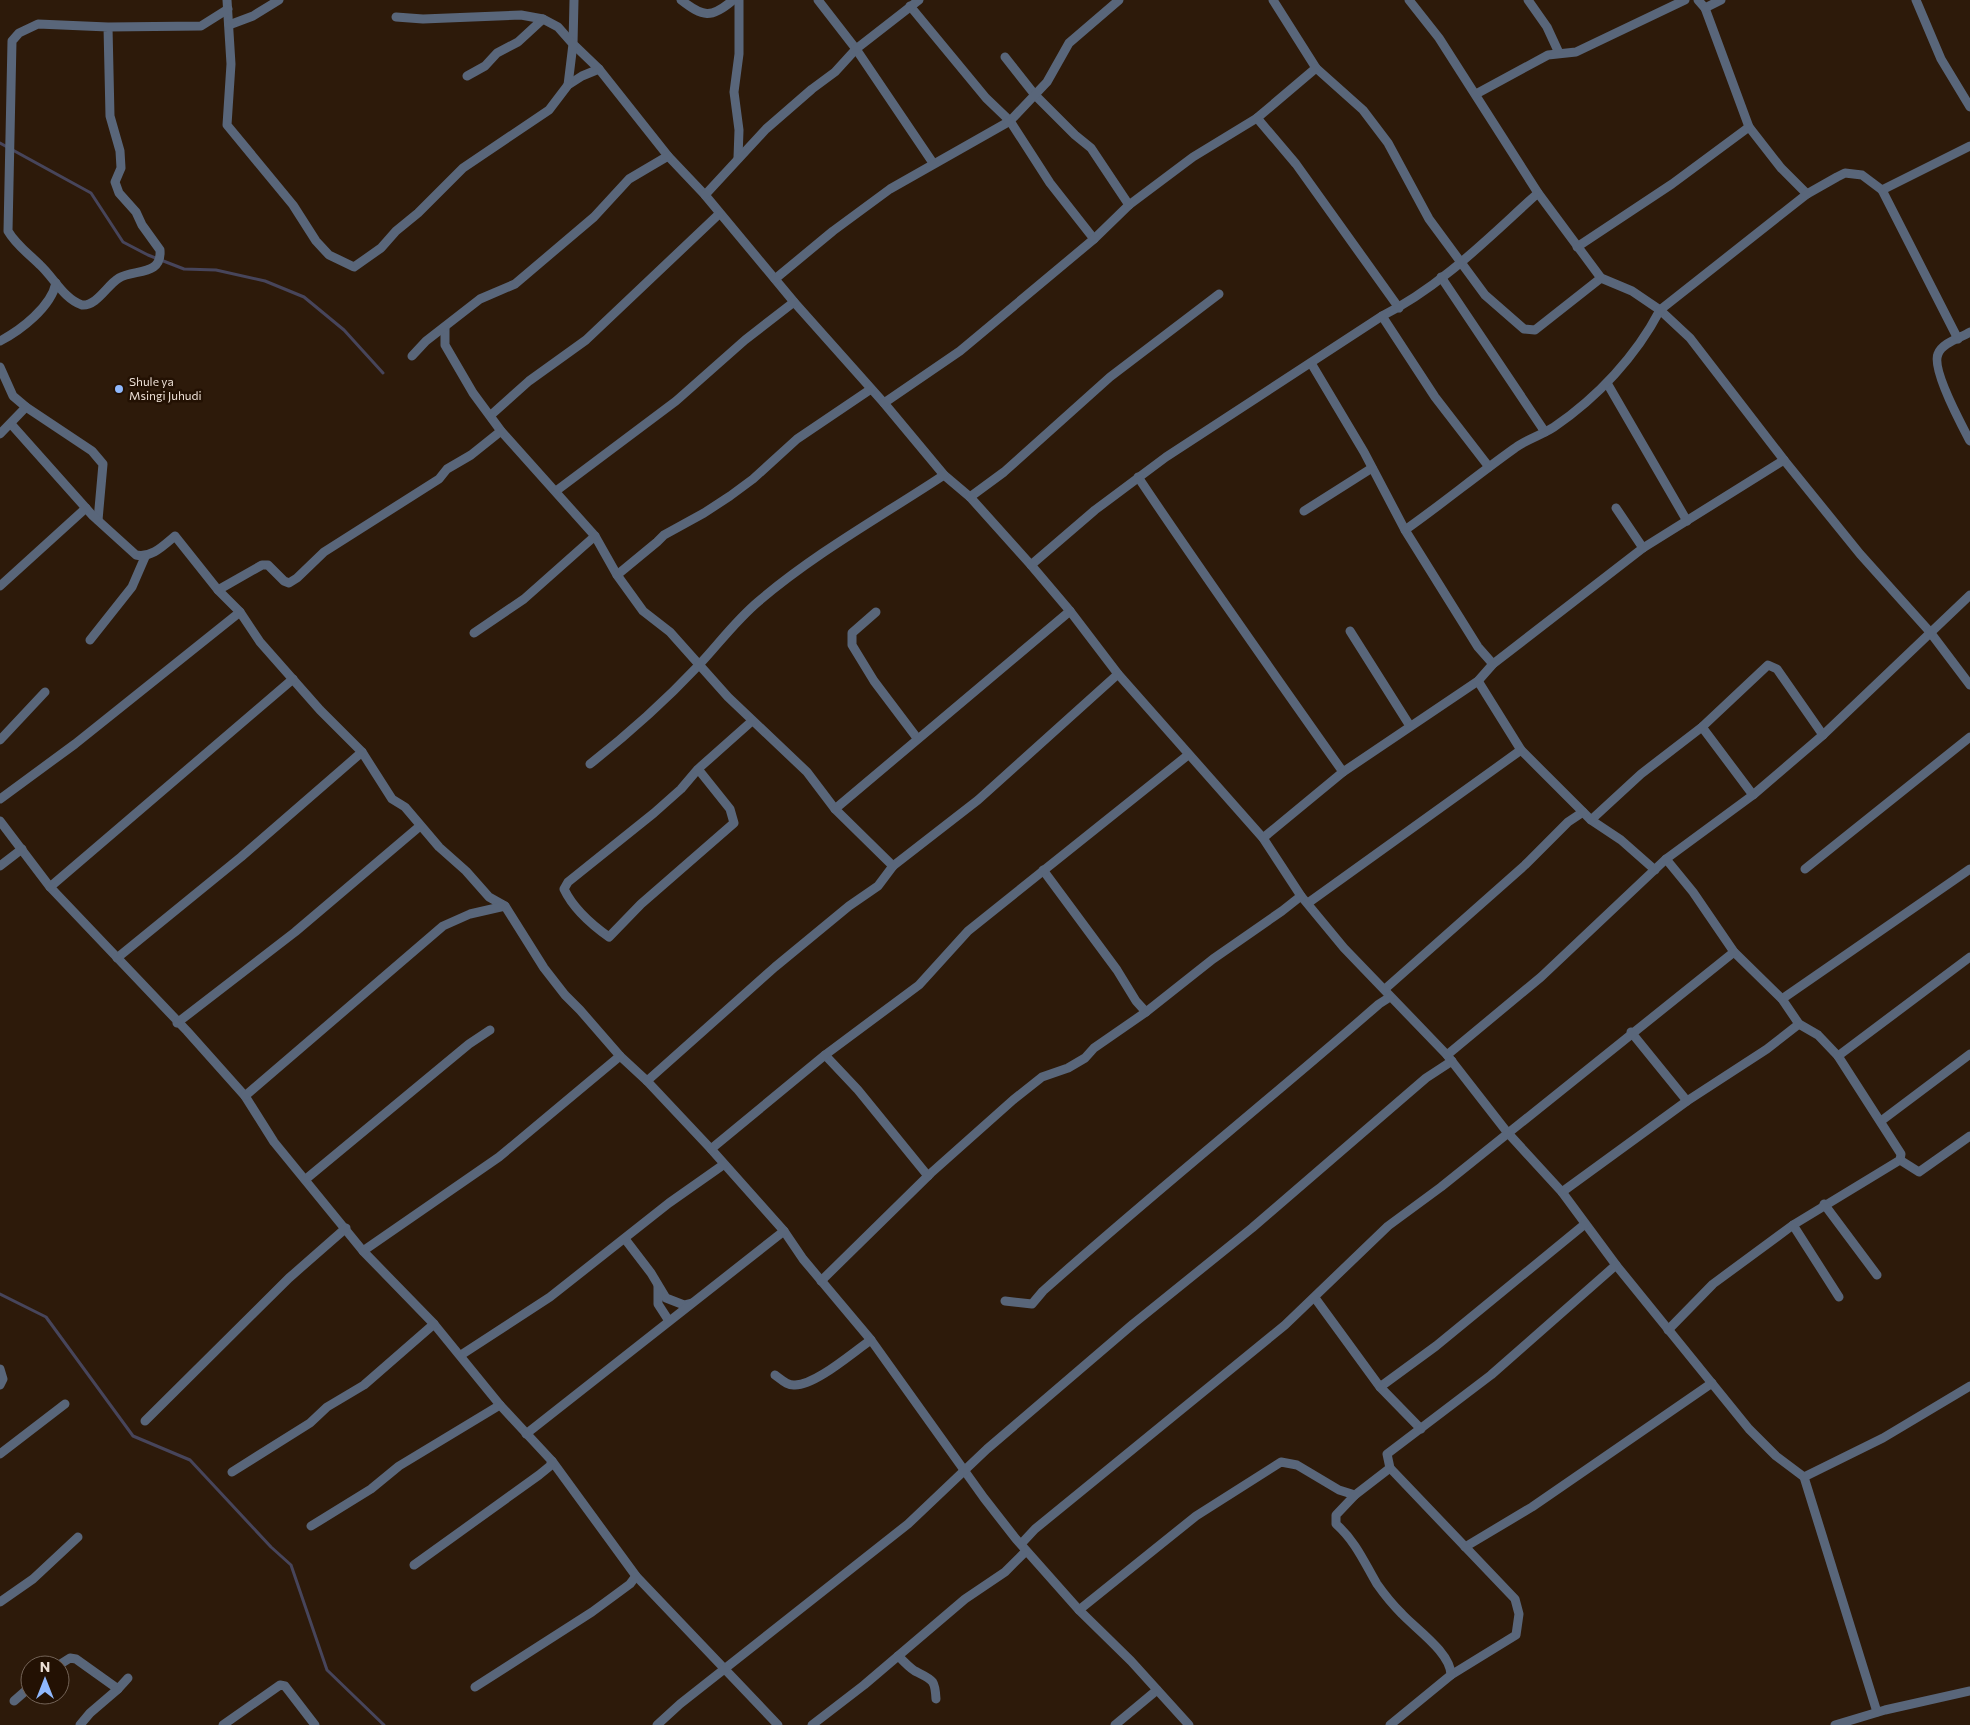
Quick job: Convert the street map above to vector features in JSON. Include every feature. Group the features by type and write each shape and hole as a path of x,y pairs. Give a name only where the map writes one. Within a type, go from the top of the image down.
{"street":[{"path":"229,25 253,16 279,0"},
{"path":"568,85 573,44 574,0"},
{"path":"681,0 696,12 709,14 723,9 733,0"},
{"path":"738,158 739,130 734,92 739,54 739,0"},
{"path":"818,0 856,50 934,163"},
{"path":"705,195 766,129 812,88 835,72 856,50 919,0"},
{"path":"775,279 833,231 890,189 1010,121 1047,82 1069,44 1119,0"},
{"path":"1273,0 1316,68 1363,110 1375,125 1388,143 1416,197 1460,263 1494,304 1524,329 1531,331 1540,328 1602,278"},
{"path":"1409,0 1439,38 1538,192 1577,247 1602,278 1625,287 1660,310 1690,338 1784,460 1860,554 1930,632 1970,685"},
{"path":"1528,0 1547,27 1559,53"},
{"path":"1476,94 1548,55 1573,53 1585,49 1685,0"},
{"path":"1698,0 1705,8 1750,126 1781,168 1806,194"},
{"path":"1705,8 1721,0"},
{"path":"1916,0 1941,59 1970,108"},
{"path":"227,4 229,25 227,33 231,78 227,125 293,205 316,241 329,255 354,267 381,248 396,231 418,213 463,168 549,110 568,85 582,76 599,69"},
{"path":"108,28 110,116 120,152 121,168 115,182 119,193 136,212 142,225 160,250 160,260 152,269 118,278 86,306 75,303 41,266 18,246 8,232 12,42 19,33 38,24 108,28 201,26 227,4"},
{"path":"910,6 986,98 1010,121 1050,183 1094,239"},
{"path":"396,17 423,19 521,15 543,20 558,28 599,69 668,156 705,195 718,214 884,402 944,475 970,497 1031,565 1070,611 1118,674 1263,838 1304,899 1344,948 1450,1058 1507,1132 1562,1192 1616,1265 1763,1445 1785,1465 1804,1477 1877,1712"},
{"path":"467,76 485,66 497,53 518,42 543,20"},
{"path":"1005,57 1036,95 1075,135 1091,148 1129,205"},
{"path":"884,402 960,351 1094,239 1129,205 1193,157 1257,118 1316,68"},
{"path":"1257,118 1296,164 1399,308"},
{"path":"1577,247 1672,184 1750,126"},
{"path":"1882,190 1970,146"},
{"path":"412,356 426,341 480,299 516,284 594,217 629,179 668,156"},
{"path":"1405,530 1435,510 1489,467 1533,436 1559,424 1607,383 1650,329 1660,310 1806,194 1845,174 1862,175 1882,190 1958,339"},
{"path":"1031,565 1138,477 1382,316 1399,308 1460,263 1538,192"},
{"path":"491,416 529,381 586,340 718,214"},
{"path":"1441,277 1545,432"},
{"path":"0,341 13,334 50,301 56,283"},
{"path":"970,497 1004,472 1110,377 1218,294"},
{"path":"50,301 70,298"},
{"path":"556,491 676,401 745,340 794,302"},
{"path":"1382,316 1435,397 1489,467"},
{"path":"445,328 445,344 473,393 501,431 595,536 617,575 643,611 670,632 698,666 752,721 807,772 835,809 893,866"},
{"path":"1970,332 1941,348 1937,355 1937,364 1955,415 1970,441"},
{"path":"1312,363 1405,530 1478,647 1493,664"},
{"path":"0,367 13,396 26,408 92,451 103,464 98,520"},
{"path":"1607,383 1687,521"},
{"path":"617,575 664,534 704,513 730,496 754,479 797,439 871,389"},
{"path":"0,434 26,408"},
{"path":"11,424 86,508 124,547 136,555 145,557 158,551 175,536 218,590 240,612 260,642 320,710 362,752 392,799 405,807 420,826 466,871 489,897 504,906 544,968 565,995 620,1056 647,1081 711,1149 723,1165 784,1231 821,1281 871,1340 984,1498 1024,1547 1079,1610 1189,1725"},
{"path":"218,590 262,565 268,565 284,581 289,583 297,578 324,552 439,479 447,469 471,455 501,431"},
{"path":"1263,838 1343,772 1478,681 1493,664 1643,548 1784,460"},
{"path":"1304,511 1372,468"},
{"path":"590,764 628,734 698,666 724,635 759,601 849,536 944,475"},
{"path":"1138,477 1207,580 1286,692 1302,711 1343,772"},
{"path":"0,586 86,508"},
{"path":"1616,508 1643,548"},
{"path":"474,633 524,600 595,536"},
{"path":"90,640 132,587 145,557"},
{"path":"657,1725 680,1704 908,1524 936,1500 965,1469 1450,1058 1541,977 1666,859 1752,796 1823,735 1970,595"},
{"path":"835,809 1070,611"},
{"path":"0,799 75,744 240,612"},
{"path":"876,612 852,633 851,643 874,681 917,738"},
{"path":"1350,630 1410,726"},
{"path":"1591,820 1641,774 1702,726 1768,666 1777,669 1823,735"},
{"path":"647,1081 776,967 850,906 878,886 893,866 978,800 1118,674"},
{"path":"50,887 293,679"},
{"path":"1478,681 1521,750 1591,820 1620,840 1655,870"},
{"path":"0,740 45,692"},
{"path":"698,769 730,809 734,823 641,904 609,937 598,929 569,899 564,889 568,882 628,835 681,789 698,769 752,721"},
{"path":"1702,726 1752,796"},
{"path":"1805,869 1970,737"},
{"path":"821,1281 982,1126 1042,1077 1068,1068 1085,1058 1094,1048 1146,1012 1184,981 1521,750"},
{"path":"117,958 241,857 362,752"},
{"path":"711,1149 825,1055 919,985 968,931 1188,755"},
{"path":"1005,1301 1032,1304 1043,1291 1155,1193 1266,1102 1379,1004 1387,993 1525,865 1568,822 1583,812"},
{"path":"0,821 50,887 245,1096 274,1142 346,1228 362,1251 434,1324 500,1405 552,1462 636,1576 778,1725"},
{"path":"177,1023 295,932 420,826"},
{"path":"0,866 22,849"},
{"path":"1666,859 1693,892 1734,952 1782,999 1799,1024 1818,1035 1838,1056 1900,1149 1900,1160"},
{"path":"1782,999 1970,869"},
{"path":"1043,870 1117,970 1136,1001 1146,1012"},
{"path":"245,1096 443,926 470,914 504,906"},
{"path":"812,1725 965,1599 1005,1572 1035,1529 1315,1298 1388,1226 1440,1187 1631,1032 1734,952"},
{"path":"1838,1056 1970,957"},
{"path":"1562,1192 1687,1101 1767,1049 1799,1024"},
{"path":"306,1179 469,1044 490,1030"},
{"path":"1631,1032 1687,1101"},
{"path":"1881,1121 1970,1054"},
{"path":"825,1055 858,1090 928,1176"},
{"path":"362,1251 499,1157 620,1056"},
{"path":"1900,1160 1919,1172 1970,1136"},
{"path":"1668,1330 1714,1284 1793,1224 1900,1160"},
{"path":"461,1355 550,1296 625,1239 676,1197 723,1165"},
{"path":"1824,1204 1877,1275"},
{"path":"1380,1387 1436,1346 1585,1224"},
{"path":"1793,1224 1839,1297"},
{"path":"145,1421 289,1278 346,1228"},
{"path":"526,1434 784,1231"},
{"path":"625,1239 651,1273 669,1301 684,1304 694,1302"},
{"path":"1390,1725 1451,1675 1514,1638 1518,1632 1520,1614 1515,1599 1503,1583 1465,1547 1390,1468 1387,1454 1492,1375 1616,1265"},
{"path":"658,1285 658,1304 669,1321"},
{"path":"1315,1298 1380,1387 1421,1429"},
{"path":"232,1472 310,1423 327,1407 364,1385 434,1324"},
{"path":"775,1375 794,1386 810,1381 871,1340"},
{"path":"0,1369 3,1379 0,1385"},
{"path":"1465,1547 1532,1507 1712,1383"},
{"path":"1804,1477 1883,1438 1970,1386"},
{"path":"0,1454 65,1404"},
{"path":"311,1526 370,1489 399,1466 500,1405"},
{"path":"414,1566 539,1475 552,1462"},
{"path":"1079,1610 1196,1516 1281,1462 1297,1465 1339,1490 1355,1495"},
{"path":"1390,1468 1355,1495 1336,1515 1336,1524 1350,1537 1378,1585 1393,1604 1444,1656 1450,1665 1451,1675"},
{"path":"0,1602 33,1579 78,1537"},
{"path":"475,1687 592,1612 630,1584 636,1576"},
{"path":"898,1656 916,1672 932,1680 936,1687 936,1699"},
{"path":"70,1658 76,1659 118,1689"},
{"path":"80,1725 90,1713 128,1678"},
{"path":"223,1725 280,1685 286,1686 315,1725"},
{"path":"1115,1725 1157,1690"},
{"path":"1835,1725 1849,1723 1877,1712 1970,1691"},
{"path":"14,1701 20,1696"}],"waterway":[{"path":"0,143 91,193 123,242 148,255 184,269 216,270 265,281 304,297 344,330 383,373"},
{"path":"0,1294 46,1317 133,1436 190,1460 271,1547 291,1565 327,1670 384,1725"}],"place":[{"name":"Shule ya Msingi Juhudi","path":"119,389"}]}
